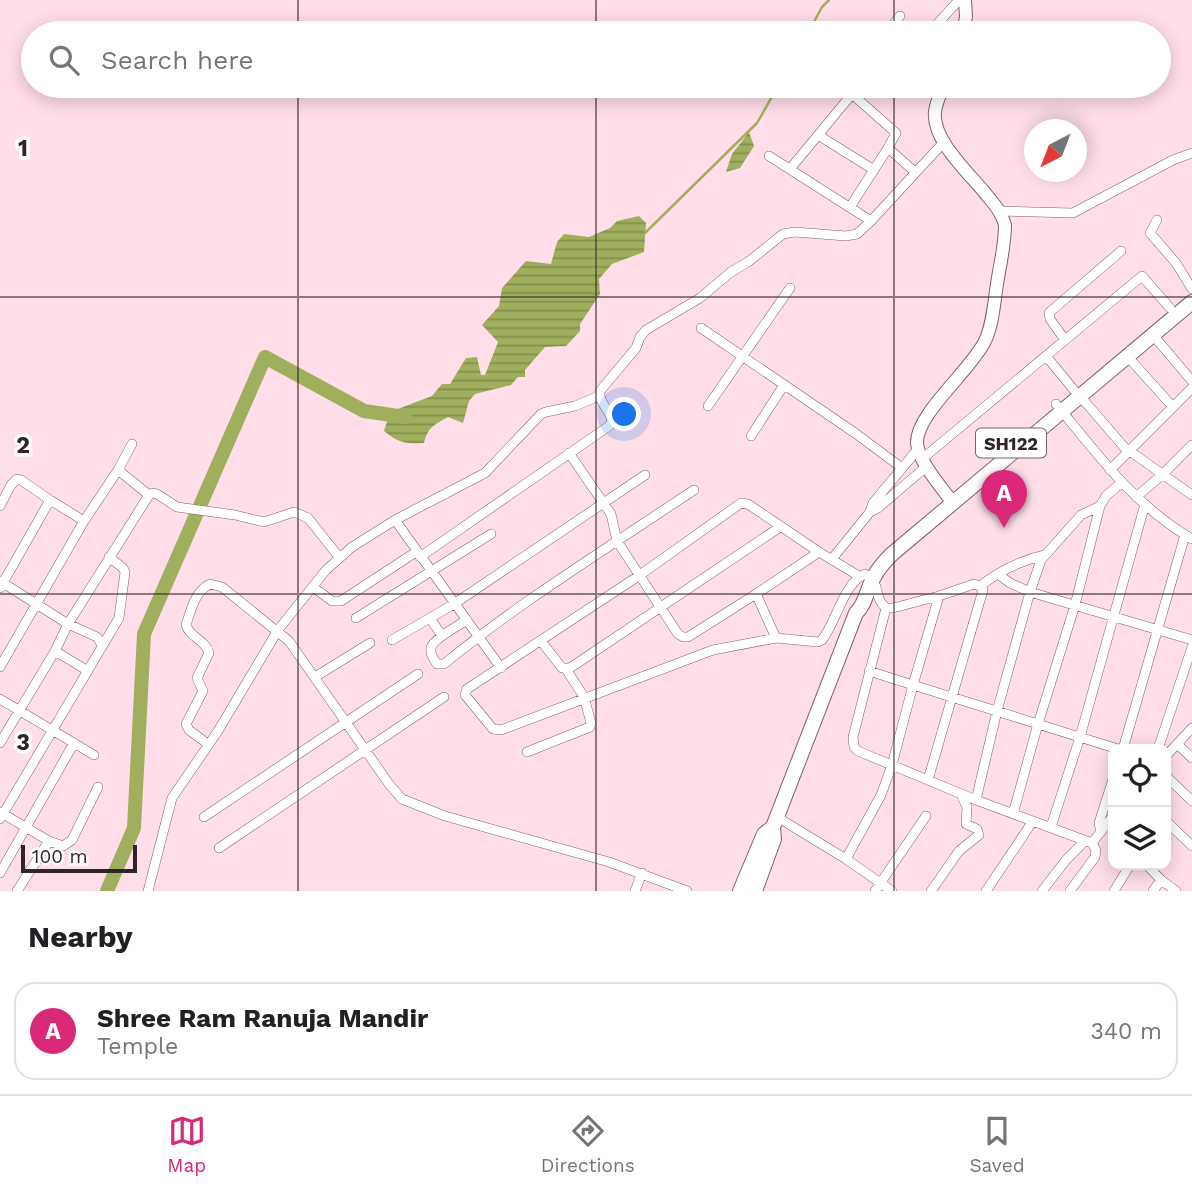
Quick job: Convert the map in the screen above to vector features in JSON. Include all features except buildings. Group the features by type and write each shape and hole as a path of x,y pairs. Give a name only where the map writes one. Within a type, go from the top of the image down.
{"main road":[{"name":"SH122","path":"755,891 774,839 775,822 856,613 855,604 874,560 1077,393 1192,289"},
{"name":"SH122","path":"1077,393 1192,302"},
{"name":"SH122","path":"740,891 764,834 775,822"}],"street":[{"path":"940,21 959,0"},
{"path":"965,0 965,21"},
{"path":"896,21 900,16"},
{"path":"789,169 849,98"},
{"path":"850,207 896,136 895,130 857,98"},
{"path":"939,98 935,123 943,142 1004,218 1005,233 988,333 978,353 937,403 919,431 917,440 922,458 951,499"},
{"path":"818,135 874,170"},
{"path":"148,891 170,803 278,631 330,565 352,547 395,520 485,473 541,414 575,406 599,396 603,386 636,348 646,330 700,298 776,237 795,232 852,235 863,229 943,142"},
{"path":"888,148 915,172"},
{"path":"999,211 1073,213 1173,160 1192,153"},
{"path":"769,156 871,221"},
{"path":"1157,220 1150,233 1176,263 1192,289"},
{"path":"1065,340 1050,319 1049,313 1121,251"},
{"path":"870,512 878,509 922,458 1142,276 1170,308"},
{"path":"708,406 790,288"},
{"path":"701,328 902,468"},
{"path":"1153,335 1192,381"},
{"path":"1046,356 1119,443 1192,495"},
{"path":"1127,356 1173,407"},
{"path":"751,436 785,385"},
{"path":"1110,470 1192,388"},
{"path":"313,587 332,601 341,601 418,554 612,422 599,396"},
{"path":"1059,408 1121,483 1189,537 1123,744"},
{"path":"0,667 132,444"},
{"path":"1136,497 1192,445"},
{"path":"569,453 613,519 617,541 678,634 683,637 756,594 819,552"},
{"path":"832,559 902,468 922,458"},
{"path":"118,470 149,495"},
{"path":"392,640 454,604 645,475"},
{"path":"0,506 17,479 84,521"},
{"path":"1013,814 1075,605 1100,506 1106,496 1121,483"},
{"path":"467,620 433,643 431,650 434,660 440,665 536,594 694,490"},
{"path":"0,743 55,651 68,624 149,495 157,494 177,507 264,522 294,512 308,517 339,557"},
{"path":"50,500 1,584 68,624 97,637 102,645"},
{"path":"866,576 852,584 822,640 818,642 776,638 713,650 496,730 467,698 465,692 640,575 735,506 748,504 819,552 866,576 877,588 880,601 886,608 939,596 974,584 983,590 929,780"},
{"path":"1051,827 1080,737 1145,504"},
{"path":"976,800 997,711 1041,560 1081,515 1100,506"},
{"path":"395,520 501,668"},
{"path":"566,669 780,527"},
{"path":"356,618 491,534"},
{"path":"980,586 991,577 1045,555"},
{"path":"98,788 72,840 63,846 1,816 119,618 125,572 109,557"},
{"path":"998,574 1030,592 1192,640"},
{"path":"208,744 189,730 186,724 202,695 197,678 209,653 207,645 187,629 186,625 194,600 206,586 218,585 289,641 402,799 461,821 609,862 683,890"},
{"path":"756,594 776,638"},
{"path":"846,859 878,803 939,596"},
{"path":"886,608 869,671 854,747 961,794 1089,842 1096,850 1095,857 1070,891"},
{"path":"430,618 442,636"},
{"path":"527,752 590,727 591,723 584,697 566,669 562,668 541,641"},
{"path":"316,677 370,643"},
{"path":"1160,744 1192,647"},
{"path":"55,651 88,671"},
{"path":"869,671 1108,745"},
{"path":"204,817 418,674"},
{"path":"219,848 444,697"},
{"path":"0,699 94,755"},
{"path":"1171,751 1192,728"},
{"path":"0,873 74,743"},
{"path":"1177,744 1192,758"},
{"path":"1171,781 1192,801"},
{"path":"931,891 959,851 979,835 977,829 966,824 967,807 961,794"},
{"path":"1101,832 1099,823 1108,795"},
{"path":"878,887 926,816"},
{"path":"986,891 1033,821"},
{"path":"775,822 846,859 878,887 891,891"},
{"path":"1042,891 1070,855 1108,824"},
{"path":"1171,826 1192,846"},
{"path":"17,891 49,841"},
{"path":"1114,891 1127,870"},
{"path":"1152,870 1176,891"},
{"path":"635,891 642,873"},
{"path":"1153,891 1161,880"}],"shaded area":[{"path":"749,132 754,146 740,168 726,172 732,154"},
{"path":"639,216 646,223 644,252 612,264 599,279 600,294 580,324 580,331 566,346 545,347 525,370 525,377 518,377 511,385 475,394 469,401 463,423 448,417 432,427 424,443 402,442 384,431 390,412 432,396 442,384 450,384 466,358 477,357 481,375 485,375 498,342 482,325 499,306 502,288 526,261 551,264 557,242 564,234 589,237 610,228 617,221"}],"waterway":[{"path":"814,21 829,0"},
{"path":"645,233 757,123 771,98"},
{"path":"107,891 134,828 144,634 265,357 364,411 405,417"}],"place":[{"name":"Shree Ram Ranuja Mandir","path":"1004,528"}]}
